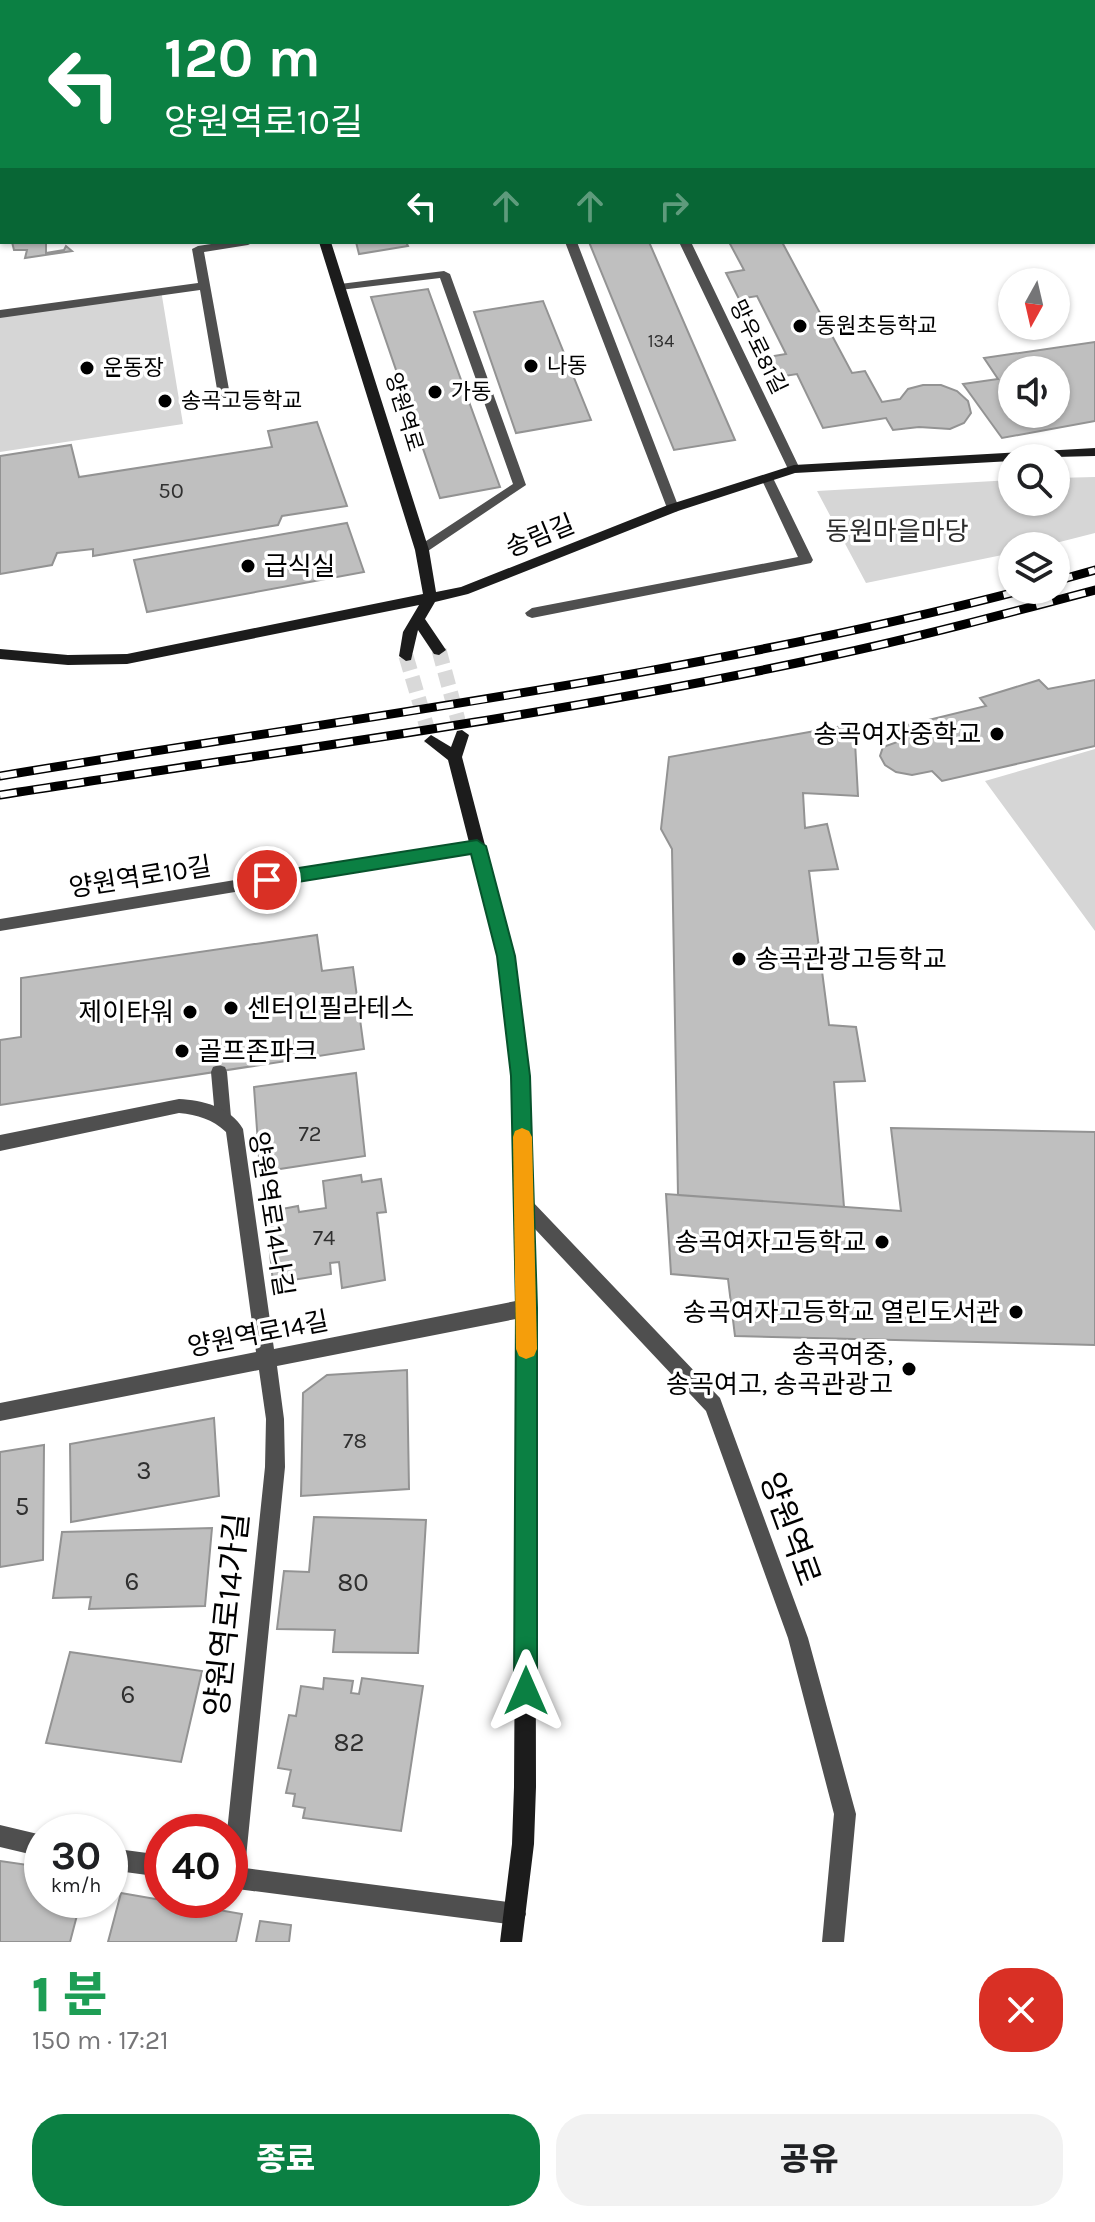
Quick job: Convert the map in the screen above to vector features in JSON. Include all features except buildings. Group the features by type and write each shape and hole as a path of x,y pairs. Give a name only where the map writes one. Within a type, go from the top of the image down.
{"street":[{"path":"224,395 198,249 234,244"},
{"name":"양원역로","path":"326,244 422,550 430,598"},
{"path":"572,244 673,508"},
{"name":"망우로81길","path":"686,244 794,469"},
{"path":"340,287 444,274 520,485 422,550"},
{"path":"0,314 205,286"},
{"name":"송림길","path":"0,654 68,660 127,659 430,598 497,580 673,508 794,469 1095,452"},
{"path":"532,613 806,560 767,478"},
{"path":"406,656 408,635 430,598"},
{"path":"418,620 439,650"},
{"path":"462,735 455,757 506,956 520,1076 526,1308 525,1787 511,1942"},
{"path":"431,741 455,757"},
{"name":"양원역로10길","path":"0,925 477,846"},
{"path":"219,1072 223,1117"},
{"name":"양원역로14나길","path":"0,1143 179,1106 202,1107 223,1117 234,1129 250,1224 266,1359"},
{"name":"양원역로","path":"525,1206 713,1405 798,1638 845,1814 833,1942"},
{"name":"양원역로14길","path":"0,1412 526,1308"},
{"name":"양원역로14가길","path":"239,1814 275,1467 275,1419 266,1359"},
{"path":"0,1836 24,1842"},
{"name":"양원역로14가길","path":"248,1879 515,1914"}],"green space":[{"name":"운동장","path":"161,290 183,424 0,452 0,312"},
{"name":"동원마을마당","path":"1095,477 1095,533 1070,539 1070,532 998,532 998,556 866,583 817,491 998,481 998,516 1070,516 1070,478"},
{"path":"1095,749 1095,931 985,781"}],"tunnel":[{"path":"439,650 462,735"},
{"path":"406,656 431,741"}],"railway":[{"path":"1070,577 1095,570"},
{"path":"0,795 413,732 722,678 859,650 1095,590"},
{"path":"0,776 642,672 897,621 998,596"}],"slow traffic":[{"path":"522,1137 526,1349"}],"place":[{"name":"동원초등학교","path":"800,326"},
{"name":"나동","path":"531,366"},
{"name":"운동장","path":"87,368"},
{"name":"가동","path":"435,392"},
{"name":"송곡고등학교","path":"165,401"},
{"name":"급식실","path":"248,566"},
{"name":"송곡여자중학교","path":"997,734"},
{"name":"송곡관광고등학교","path":"739,959"},
{"name":"센터인필라테스","path":"231,1008"},
{"name":"제이타워","path":"190,1012"},
{"name":"골프존파크","path":"182,1051"},
{"name":"송곡여자고등학교","path":"882,1242"},
{"name":"송곡여자고등학교 열린도서관","path":"1016,1312"},
{"name":"송곡여중, 송곡여고, 송곡관광고","path":"909,1369"}],"route":[{"path":"267,880 477,846 506,956 520,1076 526,1308 526,1691"}]}
